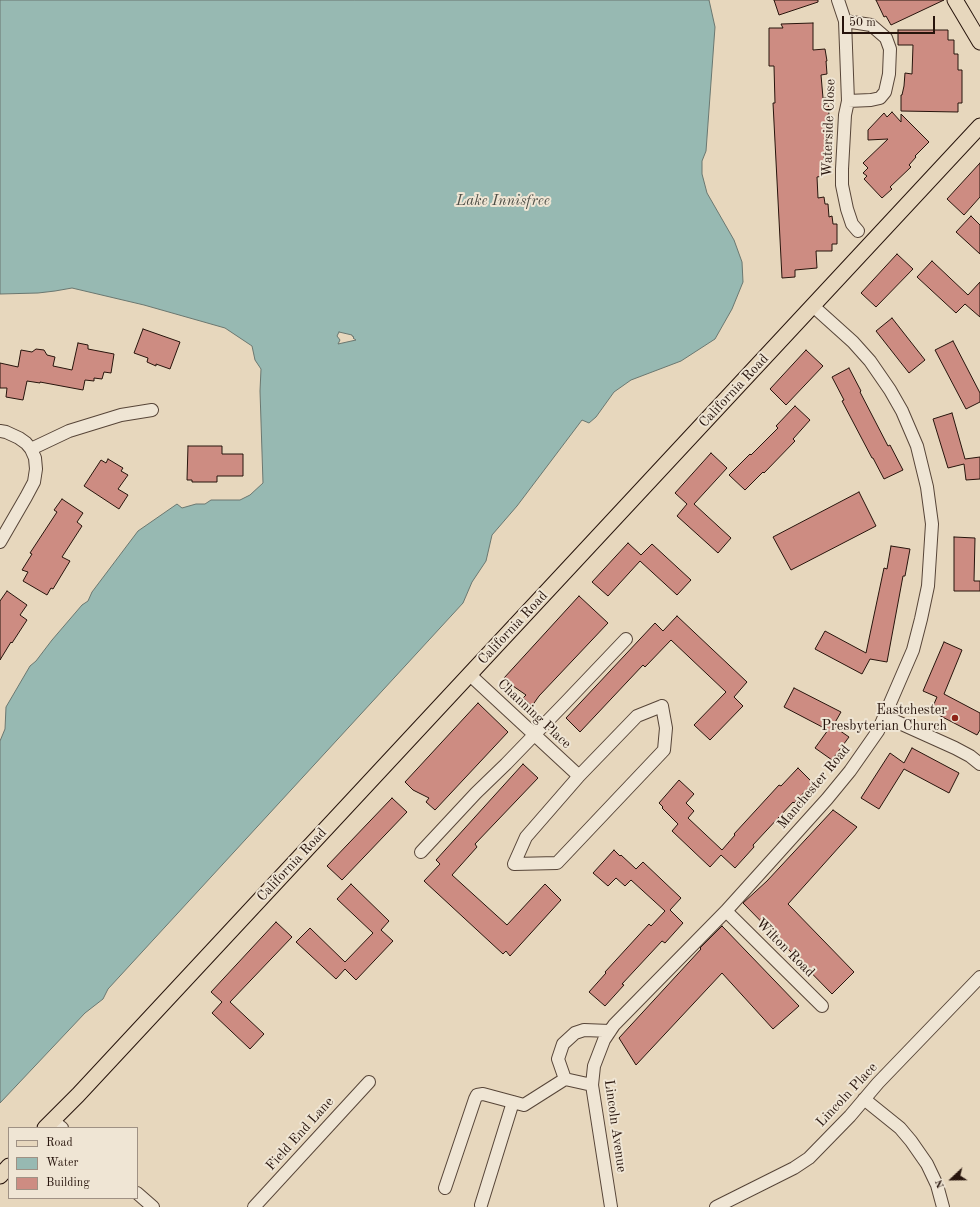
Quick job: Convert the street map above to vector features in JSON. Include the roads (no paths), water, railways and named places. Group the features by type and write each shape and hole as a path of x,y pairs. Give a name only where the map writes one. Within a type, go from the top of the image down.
{"main road":[{"path":"955,0 980,42"},
{"name":"California Road","path":"53,1125 78,1095 980,126"},
{"path":"0,1176 8,1167"}],"street":[{"name":"Waterside Close","path":"838,0 845,21 848,101 845,115 842,185 852,224 858,231"},
{"path":"845,21 871,25 886,38 890,49 889,74 885,92 880,98 872,100 848,101"},
{"name":"Manchester Road","path":"600,1050 604,1040 614,1025 726,911 827,799 850,771 878,731 913,650 928,586 932,524 927,487 917,446 902,411 890,390 870,361 853,342 813,306"},
{"path":"31,449 69,431 121,415 152,410"},
{"path":"0,431 6,432 26,443 31,449 35,458 36,469 34,482 0,542"},
{"path":"420,852 535,735 626,638"},
{"name":"Channing Place","path":"469,674 579,776"},
{"path":"662,706 666,728 664,750 557,863 514,864 526,837 579,776 637,716 662,706"},
{"path":"884,716 955,748 970,756 980,764"},
{"name":"Wilton Road","path":"726,911 822,1006"},
{"name":"Lincoln Place","path":"716,1207 803,1162 850,1116 878,1083 980,977"},
{"path":"971,986 980,995"},
{"path":"565,1080 558,1058 563,1044 575,1033 584,1030 610,1030"},
{"name":"Lincoln Avenue","path":"600,1050 594,1066 592,1085 611,1207"},
{"path":"445,1188 477,1095 483,1094 524,1105 565,1080 592,1085"},
{"name":"Field End Lane","path":"254,1207 369,1082"},
{"path":"864,1099 900,1128 912,1141 927,1164 937,1185 943,1207"},
{"path":"481,1205 512,1102"},
{"path":"138,1194 153,1207"}],"water":[{"name":"Lake Innisfree","path":"0,0 709,0 715,27 706,151 702,161 702,174 707,193 734,240 742,262 743,282 732,309 715,339 681,361 631,380 614,392 596,417 589,423 582,420 517,506 492,535 486,561 472,582 463,603 108,989 103,999 85,1013 0,1103 0,741 5,729 6,707 30,666 36,661 82,605 88,601 92,592 138,531 177,504 182,508 196,504 205,504 211,500 240,500 250,495 263,483 260,391 261,369 255,360 252,346 225,328 144,305 72,288 38,293 0,294","holes":["339,332 352,335 356,340 338,344 340,340 337,336"]}],"place":[{"name":"Eastchester Presbyterian Church","path":"955,718"}]}
